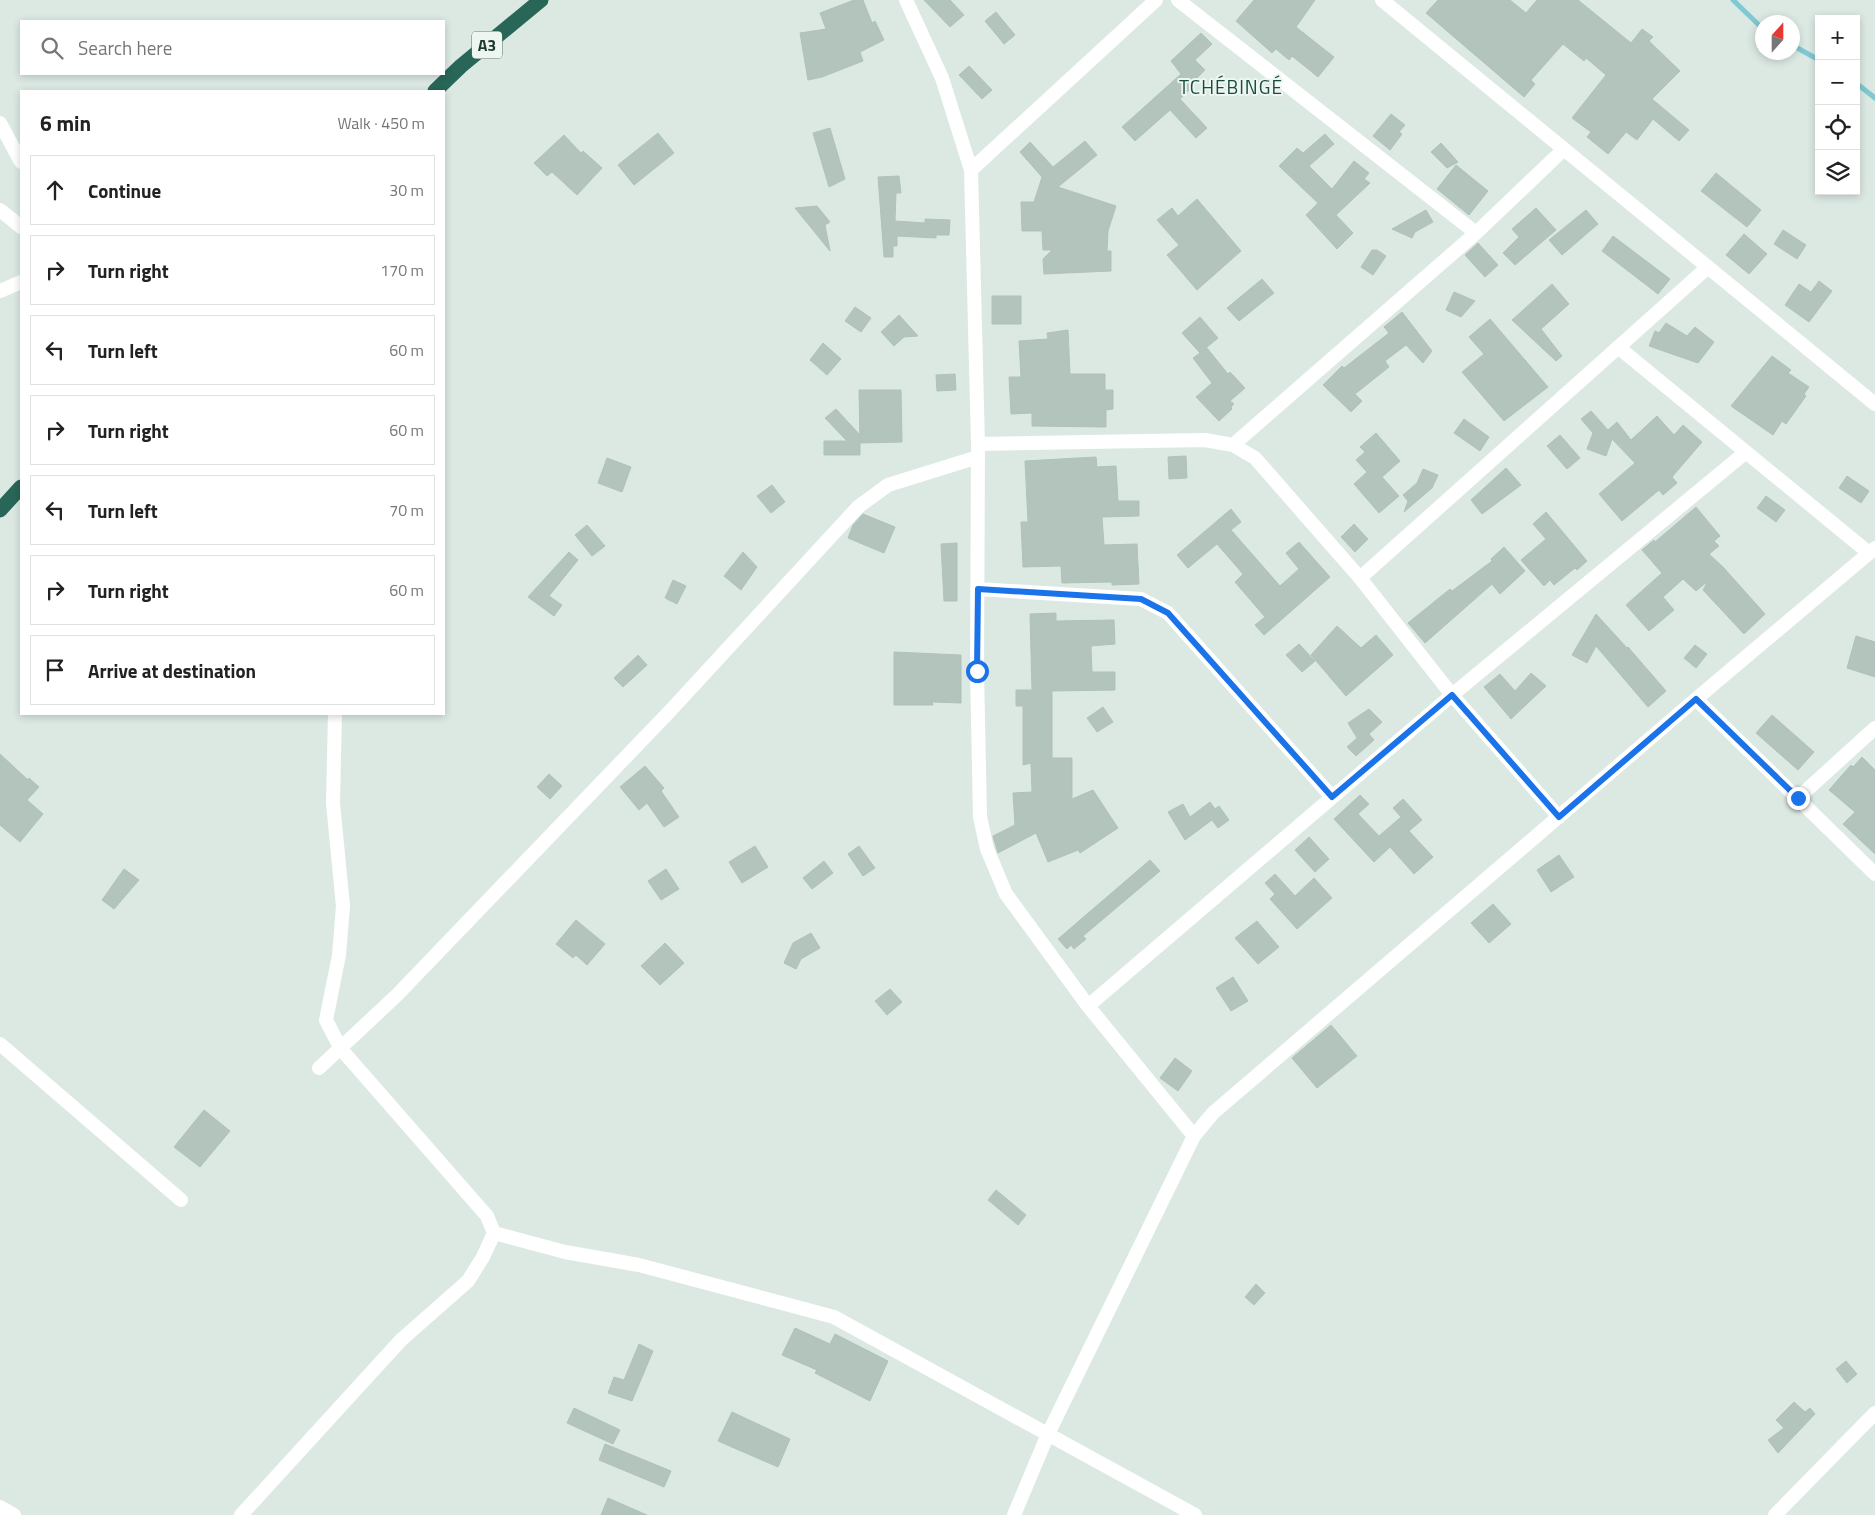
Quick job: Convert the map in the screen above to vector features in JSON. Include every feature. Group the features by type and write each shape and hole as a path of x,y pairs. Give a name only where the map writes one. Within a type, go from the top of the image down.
{"highway":[{"name":"A3","path":"436,90 461,66 540,0"},
{"path":"0,510 20,488"}],"street":[{"path":"906,0 942,78 971,170 978,451 980,817 987,849 1006,894 1088,1006 1194,1136"},
{"path":"971,170 1156,0"},
{"path":"1178,0 1476,232"},
{"path":"1382,0 1875,404"},
{"path":"0,123 20,160"},
{"path":"1233,445 1476,232 1563,150"},
{"path":"0,210 20,226"},
{"path":"1360,578 1708,267"},
{"path":"0,291 20,282"},
{"path":"1014,1515 1048,1434 1194,1136 1213,1113 1872,550 1746,452 1618,347"},
{"path":"320,1068 397,995 663,718 858,507 888,485 978,451 1205,440 1233,445 1254,458 1360,578 1452,695 1559,817"},
{"path":"1088,1006 1452,695 1746,452"},
{"path":"978,589 1141,599 1156,605 1168,613 1332,797"},
{"path":"1696,699 1875,874"},
{"path":"242,1515 401,1340 468,1281 483,1257 494,1233 487,1216 341,1049 326,1020 339,955 343,906 333,804 335,715"},
{"path":"1798,798 1875,728"},
{"path":"0,1044 182,1200"},
{"path":"494,1233 565,1252 639,1265 834,1318 1194,1515"},
{"path":"1775,1515 1875,1413"},
{"path":"0,1507 14,1515"}],"building":[{"path":"854,0 863,0 872,23 875,21 884,40 860,52 863,61 822,77 808,80 800,33 826,29 820,13"},
{"path":"924,0 950,0 964,15 950,27"},
{"path":"1254,0 1315,0 1296,27 1334,57 1318,77 1292,56 1289,60 1276,49 1272,53 1236,21"},
{"path":"1438,0 1510,0 1526,13 1537,0 1578,0 1631,43 1642,29 1653,37 1649,41 1680,71 1652,99 1689,130 1679,141 1653,119 1637,140 1626,132 1608,154 1587,137 1591,132 1572,118 1606,75 1586,58 1584,61 1563,44 1531,80 1535,84 1524,97 1426,13"},
{"path":"996,12 1015,35 1004,44 985,21"},
{"path":"1201,33 1212,44 1195,60 1205,70 1180,99 1207,128 1196,138 1170,110 1135,141 1122,127 1181,74 1171,61"},
{"path":"969,66 992,90 982,99 959,75"},
{"path":"1391,114 1405,125 1399,132 1402,134 1390,150 1373,136"},
{"path":"830,128 845,179 829,187 813,133"},
{"path":"658,133 674,153 634,185 618,165"},
{"path":"1325,134 1334,144 1309,166 1332,189 1354,161 1369,173 1364,179 1370,183 1336,215 1353,233 1337,249 1306,215 1318,203 1279,166 1297,148 1303,153"},
{"path":"564,135 581,153 583,151 602,168 577,195 552,172 547,176 534,163"},
{"path":"1085,141 1097,155 1058,187 1116,206 1108,231 1107,251 1111,251 1111,271 1044,274 1043,259 1052,250 1043,250 1042,231 1022,231 1021,202 1034,202 1042,177 1020,152 1030,142 1053,167"},
{"path":"1441,143 1458,162 1447,168 1431,152"},
{"path":"1456,165 1488,191 1469,215 1437,189"},
{"path":"1716,173 1761,210 1747,227 1701,191"},
{"path":"899,176 901,193 896,193 895,221 925,223 925,219 950,220 949,235 936,235 936,238 897,236 897,246 893,246 893,257 884,257 878,177"},
{"path":"1197,199 1241,251 1197,290 1167,255 1179,245 1157,220 1172,208 1178,216"},
{"path":"817,206 830,222 825,225 830,251 795,208"},
{"path":"1536,208 1556,230 1515,265 1503,253 1519,237 1512,229"},
{"path":"1426,210 1433,222 1415,232 1412,238 1392,229"},
{"path":"1586,210 1598,224 1562,255 1549,240"},
{"path":"1783,230 1806,245 1797,259 1774,244"},
{"path":"1744,234 1767,254 1749,274 1726,255"},
{"path":"1613,236 1670,279 1658,294 1602,251"},
{"path":"1478,243 1498,265 1485,277 1465,255"},
{"path":"1372,250 1377,250 1386,256 1373,275 1361,267"},
{"path":"1262,279 1274,293 1239,321 1227,308"},
{"path":"1819,281 1832,291 1809,322 1785,305 1799,284 1811,292"},
{"path":"1552,284 1569,304 1541,329 1562,356 1556,361 1512,320"},
{"path":"1454,292 1475,301 1461,317 1446,310"},
{"path":"992,296 1021,296 1021,324 992,324"},
{"path":"855,307 871,318 861,332 845,321"},
{"path":"1402,312 1432,351 1423,363 1406,345 1385,361 1389,367 1355,394 1362,401 1351,412 1323,385 1342,366 1344,368 1389,333 1384,327"},
{"path":"899,315 918,336 904,337 894,346 881,332"},
{"path":"1200,317 1218,338 1201,352 1207,348 1228,374 1230,372 1245,388 1230,401 1234,404 1231,407 1232,409 1219,421 1196,397 1212,383 1193,358 1200,353 1182,333"},
{"path":"1490,319 1548,387 1504,421 1462,372 1484,354 1469,337"},
{"path":"1666,323 1687,336 1695,327 1714,342 1698,363 1649,346 1655,331 1659,333"},
{"path":"1068,330 1070,374 1105,374 1105,390 1113,390 1113,409 1106,410 1106,427 1032,426 1032,413 1011,414 1009,377 1021,377 1019,341 1048,339 1047,333"},
{"path":"823,343 841,359 827,375 810,360"},
{"path":"1772,356 1791,370 1788,373 1809,387 1804,394 1806,396 1786,424 1782,421 1773,435 1731,406"},
{"path":"955,374 956,390 937,391 936,375"},
{"path":"859,390 901,390 902,442 860,443"},
{"path":"836,409 860,435 860,455 824,455 824,441 847,441 825,418"},
{"path":"1591,411 1608,430 1617,422 1631,440 1657,416 1674,435 1683,425 1702,442 1672,477 1677,483 1663,495 1659,490 1622,521 1599,494 1635,463 1612,439 1606,456 1587,449 1593,433 1581,419"},
{"path":"1464,419 1489,437 1480,451 1454,433"},
{"path":"1376,433 1400,461 1382,477 1399,496 1379,513 1354,484 1367,472 1356,460 1365,452 1360,447"},
{"path":"1560,435 1580,458 1567,469 1547,446"},
{"path":"1186,456 1187,478 1169,479 1168,457"},
{"path":"1096,457 1097,467 1116,466 1118,501 1139,501 1139,516 1102,517 1104,545 1137,544 1139,584 1112,585 1112,582 1062,583 1061,566 1023,567 1021,522 1028,522 1025,461"},
{"path":"607,458 631,467 622,492 598,483"},
{"path":"1506,468 1521,485 1482,514 1471,500"},
{"path":"1423,469 1438,475 1432,488 1404,512 1408,501 1403,495 1417,483"},
{"path":"1847,476 1869,491 1861,503 1839,488"},
{"path":"772,485 785,502 771,513 757,496"},
{"path":"1766,496 1785,510 1776,522 1757,508"},
{"path":"1696,507 1720,536 1714,541 1719,546 1709,554 1765,614 1744,634 1703,590 1708,581 1696,591 1683,579 1663,597 1674,610 1649,631 1626,605 1662,573 1642,550 1654,540 1655,542"},
{"path":"1231,509 1241,522 1231,530 1280,586 1299,569 1286,553 1299,542 1330,577 1264,635 1255,625 1265,617 1235,582 1243,574 1217,544 1188,568 1177,555"},
{"path":"1546,512 1587,561 1554,585 1550,580 1544,586 1521,560 1546,539 1533,524"},
{"path":"863,514 895,527 884,553 848,538 853,525"},
{"path":"1354,524 1368,539 1355,552 1341,537"},
{"path":"587,525 605,546 592,556 575,535"},
{"path":"957,543 957,601 944,601 941,544"},
{"path":"1504,547 1525,571 1500,594 1492,584 1425,643 1408,623 1450,589 1452,591 1492,561 1491,559"},
{"path":"569,552 578,560 549,596 562,605 554,616 528,597"},
{"path":"743,552 757,567 741,590 724,576"},
{"path":"673,580 686,586 677,604 665,598"},
{"path":"1056,613 1056,621 1114,620 1115,644 1091,646 1092,672 1115,672 1115,690 1052,691 1052,758 1072,758 1072,799 1093,790 1118,828 1080,853 1078,850 1048,862 1036,833 998,853 993,836 1015,825 1013,793 1032,792 1031,763 1023,765 1023,706 1016,706 1016,690 1032,690 1030,614"},
{"path":"1596,614 1666,691 1648,707 1596,646 1587,663 1572,655"},
{"path":"1337,626 1361,648 1376,635 1393,655 1346,696 1311,655"},
{"path":"1856,636 1875,642 1875,677 1847,668"},
{"path":"1299,644 1315,661 1302,672 1286,655"},
{"path":"1695,645 1707,654 1696,668 1684,658"},
{"path":"894,652 961,655 961,703 932,702 933,705 894,705"},
{"path":"638,655 647,665 623,687 614,678"},
{"path":"1531,673 1546,686 1511,719 1484,687 1500,674 1515,691"},
{"path":"1103,707 1113,722 1097,732 1087,718"},
{"path":"1369,709 1382,722 1369,734 1374,740 1356,756 1347,747 1357,738 1348,723"},
{"path":"1772,715 1814,752 1798,770 1756,733"},
{"path":"0,754 28,780 29,778 39,787 27,800 43,814 20,842 0,825"},
{"path":"1862,757 1875,770 1875,854 1843,824 1855,812 1829,790 1851,765 1853,767"},
{"path":"645,766 664,788 661,791 679,817 664,827 647,803 639,810 620,787"},
{"path":"549,774 562,786 550,799 537,787"},
{"path":"1360,795 1369,804 1358,814 1379,836 1401,817 1393,808 1403,799 1422,820 1409,831 1433,857 1414,874 1390,847 1374,862 1334,819"},
{"path":"1210,802 1215,809 1219,806 1229,820 1218,828 1212,820 1185,840 1168,812 1183,804 1190,817"},
{"path":"1309,837 1329,859 1315,872 1295,850"},
{"path":"755,846 768,867 742,883 729,862"},
{"path":"859,846 875,868 863,876 848,854"},
{"path":"1559,855 1574,877 1551,892 1537,870"},
{"path":"1150,860 1160,871 1083,936 1086,939 1074,949 1071,945 1067,949 1058,939"},
{"path":"824,861 833,873 812,889 803,878"},
{"path":"124,869 139,880 114,909 102,900"},
{"path":"666,869 679,889 661,900 648,881"},
{"path":"1275,874 1295,896 1314,878 1332,898 1297,929 1270,899 1275,894 1265,883"},
{"path":"1493,904 1511,924 1489,943 1471,923"},
{"path":"576,920 605,944 587,965 576,955 573,958 556,944"},
{"path":"1257,921 1279,947 1258,964 1235,938"},
{"path":"811,933 820,948 801,959 796,969 784,963 793,943"},
{"path":"665,943 684,963 660,985 641,966"},
{"path":"1233,977 1248,1001 1231,1011 1216,988"},
{"path":"890,989 902,1002 887,1015 875,1001"},
{"path":"1331,1025 1357,1056 1317,1088 1292,1058"},
{"path":"1175,1058 1192,1071 1178,1091 1160,1078"},
{"path":"204,1110 230,1131 200,1167 174,1147"},
{"path":"996,1190 1026,1215 1018,1225 988,1200"},
{"path":"1256,1284 1265,1293 1254,1305 1245,1297"},
{"path":"795,1328 830,1344 835,1334 888,1361 870,1401 815,1373 817,1370 782,1355"},
{"path":"639,1344 653,1351 632,1401 608,1393 614,1377 624,1380"},
{"path":"1846,1361 1857,1374 1847,1383 1836,1369"},
{"path":"1794,1402 1805,1412 1810,1408 1815,1414 1778,1453 1768,1440 1784,1428 1776,1420"},
{"path":"574,1408 620,1430 613,1444 567,1423"},
{"path":"732,1412 790,1439 778,1467 718,1441"},
{"path":"605,1444 671,1471 664,1487 599,1460"},
{"path":"608,1498 647,1515 601,1515"}],"waterway":[{"path":"1733,0 1755,21"},
{"path":"1800,49 1815,58"},
{"path":"1860,86 1875,98"}],"district":[{"name":"TCHÉBINGÉ","path":"1231,86"}],"route":[{"path":"977,671 978,589 1141,599 1156,605 1168,613 1332,797 1452,695 1559,817 1696,699 1798,798"}]}
